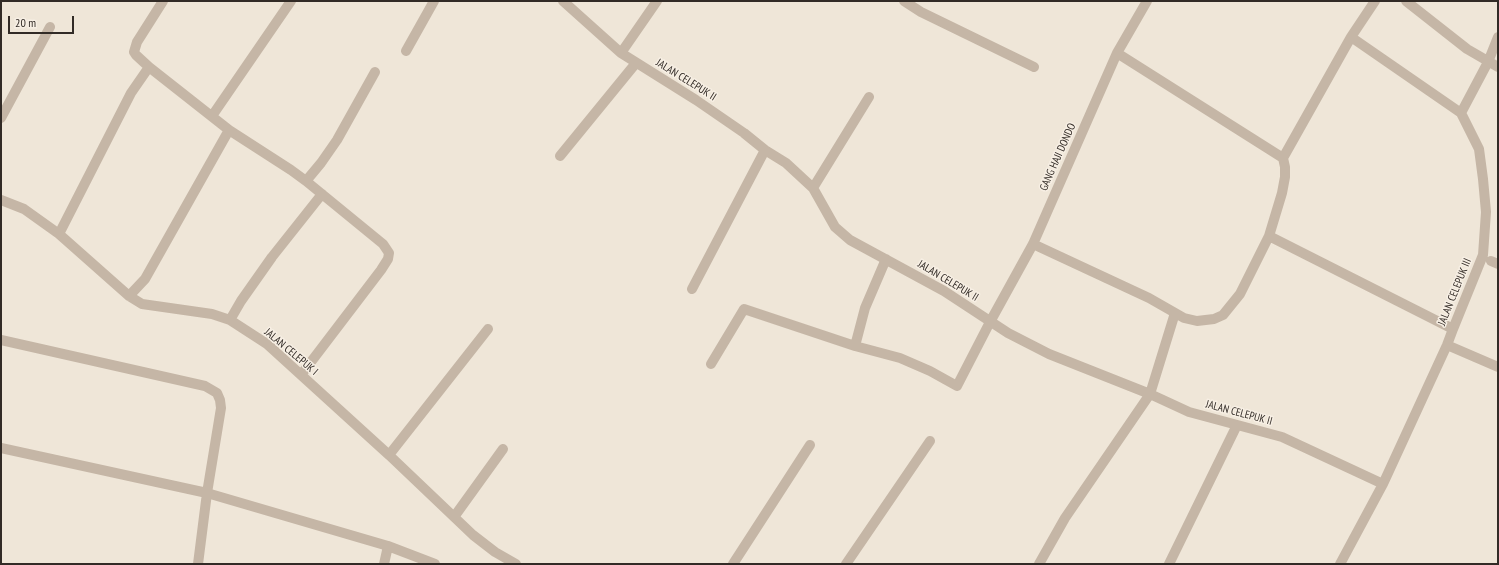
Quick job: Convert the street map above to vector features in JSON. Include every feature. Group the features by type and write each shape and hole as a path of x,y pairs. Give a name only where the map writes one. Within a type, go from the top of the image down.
{"street":[{"path":"163,1 135,47 136,56 229,130 306,181 383,244 389,253 388,259 381,270 301,375"},
{"path":"212,116 291,1"},
{"path":"406,51 434,1"},
{"name":"JALAN CELEPUK II","path":"563,1 621,53 696,100 744,133 765,150 786,163 813,188 835,227 850,240 944,291 1008,333 1049,354 1150,394 1189,412 1282,438 1383,484"},
{"path":"621,53 657,1"},
{"path":"904,1 921,12 1034,66"},
{"name":"GANG HAJI DONDO","path":"854,346 900,358 930,371 957,386 1033,244 1117,53 1147,1"},
{"path":"1033,244 1149,298 1184,318 1197,321 1214,319 1223,315 1240,294 1269,236 1284,182 1285,167 1283,158 1351,37 1375,1"},
{"path":"1406,1 1467,49 1498,67"},
{"path":"1,118 50,28"},
{"name":"JALAN CELEPUK III","path":"1340,564 1383,484 1447,345 1452,329 1483,255 1486,212 1484,179 1479,149 1461,113 1351,37"},
{"path":"1461,113 1488,62 1498,37"},
{"path":"1117,53 1283,158"},
{"path":"560,156 636,63"},
{"path":"59,234 131,93 148,67"},
{"path":"306,181 337,140 375,72"},
{"path":"813,188 869,97"},
{"path":"129,296 145,279 229,130"},
{"path":"692,288 765,150"},
{"path":"230,320 241,301 272,257 322,194"},
{"name":"JALAN CELEPUK I","path":"1,200 24,209 59,234 129,296 142,304 212,314 230,320 266,344 390,455 473,535 495,552 516,564"},
{"path":"1269,236 1452,329"},
{"path":"711,364 744,309 854,346 865,308 886,259"},
{"path":"1040,564 1065,518 1150,394 1175,313"},
{"path":"390,455 488,329"},
{"path":"1,340 205,386 217,393 221,408 207,493 198,564"},
{"path":"1447,345 1498,367"},
{"path":"1169,564 1237,425"},
{"path":"846,564 930,441"},
{"path":"733,564 810,445"},
{"path":"1,448 207,493 388,546 435,564"},
{"path":"454,517 503,449"},
{"path":"384,564 388,546"}]}
